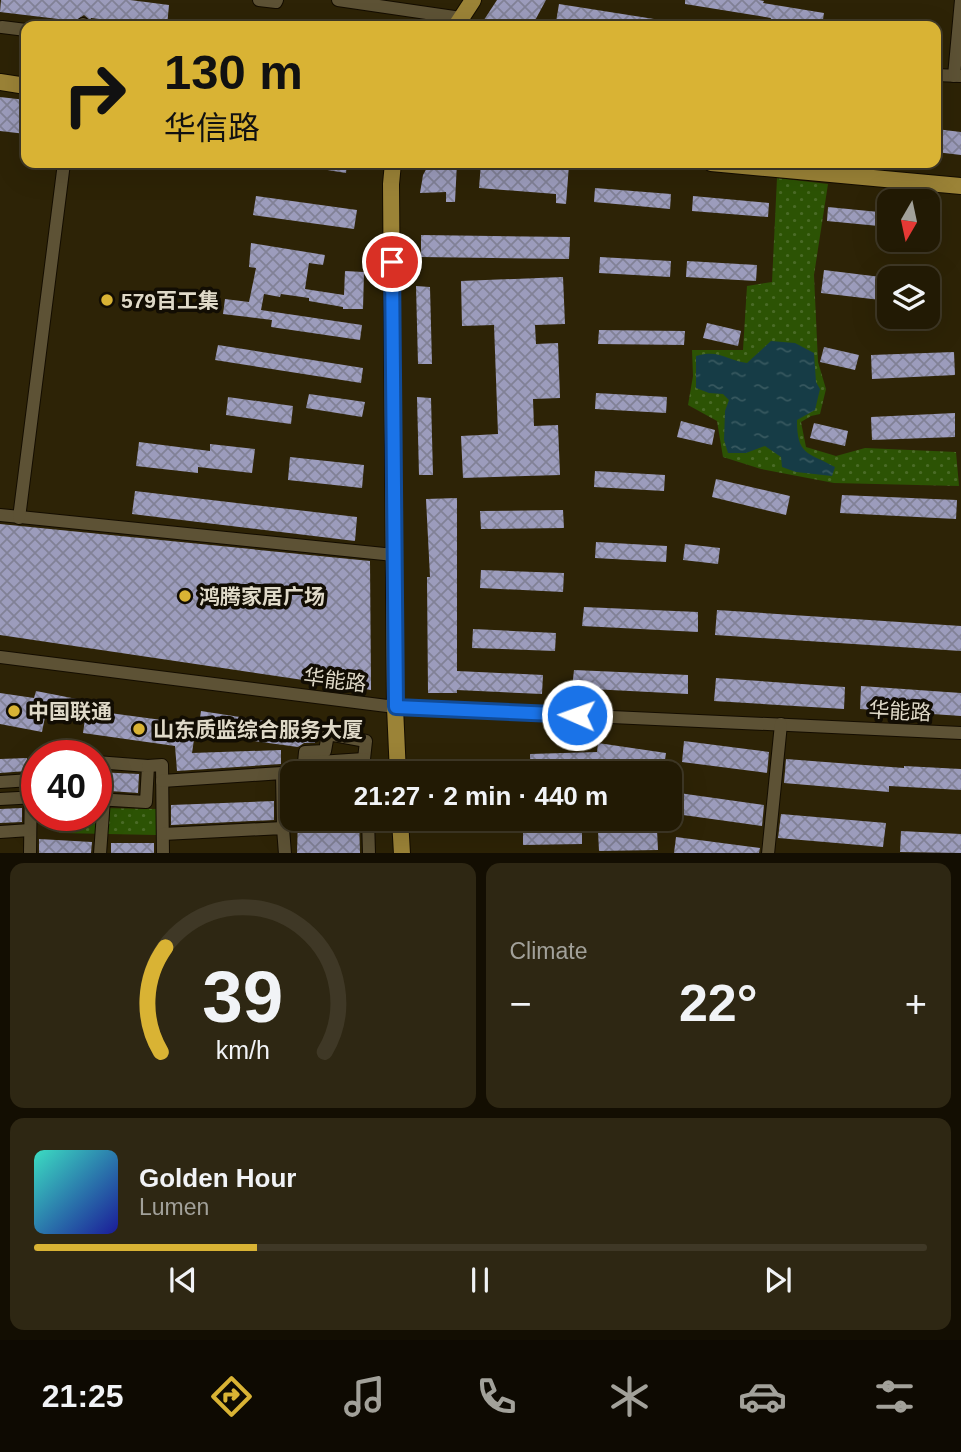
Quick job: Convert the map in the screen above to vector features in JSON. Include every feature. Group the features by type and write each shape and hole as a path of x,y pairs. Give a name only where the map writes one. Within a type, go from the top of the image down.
{"main road":[{"path":"460,21 473,0"},
{"path":"0,82 21,85"},
{"path":"393,168 398,761"},
{"path":"808,168 851,170 961,186"},
{"path":"401,831 402,853"}],"street":[{"path":"259,0 277,0"},
{"path":"338,0 454,21"},
{"path":"958,76 961,0"},
{"path":"2,27 21,29"},
{"path":"19,518 63,168"},
{"path":"0,515 394,555"},
{"name":"华能路","path":"0,657 396,707 961,733"},
{"path":"768,853 781,724"},
{"path":"304,761 305,752 324,751 328,734 366,741 364,759 336,761"},
{"path":"112,763 162,765 163,853"},
{"path":"112,800 146,802 148,766"},
{"path":"162,781 280,773"},
{"path":"0,782 21,781"},
{"path":"0,799 21,798"},
{"path":"163,834 280,828"},
{"path":"0,832 21,831"},
{"path":"30,831 30,853"},
{"path":"100,853 101,831"},
{"path":"283,831 285,853"},
{"path":"368,831 369,853"}],"green space":[{"path":"777,178 828,184 814,275 818,362 826,389 820,414 801,422 806,447 836,456 865,448 956,452 959,486 834,483 761,469 723,457 717,421 688,405 693,376 692,350 743,350 747,286 772,282"},
{"path":"112,808 157,809 156,835 59,833 112,831"}],"water":[{"path":"771,341 795,343 814,353 816,382 820,389 815,410 797,420 797,431 806,451 835,467 832,476 796,472 782,467 781,457 765,446 746,453 728,453 724,440 725,411 729,400 723,394 696,388 696,356 711,354 747,363"}],"building":[{"path":"1,0 130,0 169,5 167,21 90,20 84,15 75,21 0,12"},
{"path":"497,0 546,0 535,21 483,21"},
{"path":"685,0 759,0 764,1 763,3 824,13 823,21 770,21 771,18 685,4"},
{"path":"559,4 667,21 556,21"},
{"path":"0,97 21,99 21,133 0,131"},
{"path":"941,130 961,132 961,155 941,153"},
{"path":"315,168 346,168 346,173"},
{"path":"427,168 457,168 455,202 446,202 446,192 420,193"},
{"path":"481,168 569,168 566,204 556,203 556,194 479,188"},
{"path":"595,188 671,194 670,209 594,202"},
{"path":"256,196 357,210 354,229 253,215"},
{"path":"693,196 769,203 768,217 692,211"},
{"path":"828,207 877,212 877,226 827,221"},
{"path":"421,235 570,237 569,259 421,257"},
{"path":"251,243 325,255 323,265 309,263 305,289 344,295 345,271 364,272 363,309 343,309 309,301 309,298 264,294 261,310 362,325 360,340 271,327 272,320 223,314 225,299 249,302 256,268 249,267"},
{"path":"600,257 671,261 670,277 599,273"},
{"path":"687,261 757,265 756,281 686,277"},
{"path":"824,270 877,277 877,300 821,293"},
{"path":"563,277 565,324 535,325 536,344 558,343 560,398 533,399 534,426 558,425 560,475 463,478 461,436 498,434 494,325 462,326 461,281"},
{"path":"416,286 430,287 432,364 418,364"},
{"path":"707,323 741,331 738,346 703,338"},
{"path":"599,330 685,331 684,345 598,344"},
{"path":"218,345 363,368 361,383 215,360"},
{"path":"824,347 859,355 855,370 820,362"},
{"path":"954,352 955,375 872,379 871,355"},
{"path":"596,393 667,397 666,413 595,409"},
{"path":"309,394 365,402 362,417 306,408"},
{"path":"228,397 293,406 291,424 226,415"},
{"path":"417,397 431,398 433,475 419,475"},
{"path":"955,413 955,437 872,440 871,417"},
{"path":"681,421 715,430 712,445 677,437"},
{"path":"814,423 848,431 845,446 810,438"},
{"path":"139,442 210,451 210,444 255,449 252,473 198,467 198,473 136,466"},
{"path":"290,457 364,465 362,488 288,480"},
{"path":"595,471 665,475 664,491 594,487"},
{"path":"716,479 790,496 786,515 712,497"},
{"path":"135,491 357,517 355,541 132,514"},
{"path":"842,495 957,500 956,519 840,513"},
{"path":"457,498 457,671 543,675 542,694 457,690 457,693 428,693 427,577 430,577 426,499"},
{"path":"563,510 564,528 481,529 480,511"},
{"name":"鸿腾家居广场","path":"0,524 370,561 371,690 0,635"},
{"path":"596,542 667,546 666,562 595,558"},
{"path":"685,544 720,548 718,564 683,560"},
{"path":"481,570 564,573 563,592 480,588"},
{"path":"584,607 698,612 698,632 582,626"},
{"path":"717,610 961,626 961,651 715,635"},
{"path":"473,629 556,633 555,651 472,648"},
{"path":"574,670 688,675 688,694 572,688"},
{"path":"716,678 845,687 844,709 714,701"},
{"path":"861,686 961,693 961,716 860,709"},
{"path":"36,691 82,700 80,709 199,725 201,711 316,729 315,743 304,743 298,747 195,733 192,753 281,750 280,764 177,771 175,746 83,733 85,719 46,712 42,732 0,724 0,693 34,698"},
{"path":"684,741 769,752 767,773 682,762"},
{"path":"598,743 666,753 665,761 530,761 530,754 597,752"},
{"path":"21,758 21,771 0,773 0,759"},
{"path":"786,759 904,768 961,769 961,790 889,786 889,792 784,783"},
{"path":"112,773 139,774 138,793 112,791"},
{"path":"682,793 764,805 762,826 682,815"},
{"path":"274,801 274,820 171,825 171,805"},
{"path":"21,808 21,822 0,823 0,809"},
{"path":"781,814 886,823 883,847 778,838"},
{"path":"298,831 359,831 360,853 297,853"},
{"path":"441,831 506,831 441,833"},
{"path":"523,831 582,831 582,844 523,845"},
{"path":"598,831 657,831 658,850 599,851"},
{"path":"901,831 961,834 961,853 900,852"},
{"path":"676,837 760,848 759,853 674,853"},
{"path":"39,839 92,842 91,853 39,853"},
{"path":"111,843 154,843 154,853 111,853"}],"place":[{"name":"579百工集","path":"107,300"},
{"name":"鸿腾家居广场","path":"185,596"},
{"name":"中国联通","path":"14,711"},
{"name":"山东质监综合服务大厦","path":"139,729"}],"route":[{"path":"392,262 396,707 577,715"}]}
